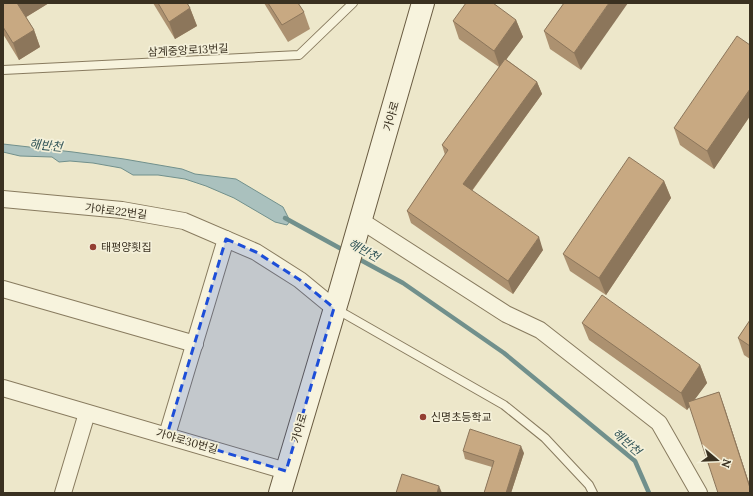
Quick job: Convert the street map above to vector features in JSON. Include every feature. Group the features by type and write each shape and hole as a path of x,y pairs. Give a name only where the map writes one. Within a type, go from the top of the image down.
{"main road":[{"name":"가야로","path":"280,493 337,302 422,6"}],"street":[{"name":"가야로22번길","path":"3,200 122,210 184,221 256,252 337,302"},
{"path":"359,224 506,314 540,330 659,423 699,493"},
{"path":"167,435 226,239"},
{"path":"3,289 195,344"},
{"name":"가야로30번길","path":"3,388 286,471"},
{"path":"63,493 87,412"}],"lane":[{"name":"삼계중앙로13번길","path":"3,70 299,55 353,3"},
{"path":"337,302 434,364 504,405 545,438 590,485 593,493"}],"highlighted area":[{"path":"226,239 256,252 300,280 334,308 286,471 167,435"}],"water":[{"name":"해반천","path":"3,144 124,159 182,169 195,174 236,179 283,207 290,221 287,225 275,222 234,198 185,179 158,175 133,175 121,168 93,163 70,161 59,162 52,157 20,156 3,152"}],"building":[{"path":"3,3 17,3 34,30 13,43 3,27"},
{"path":"158,3 187,3 190,8 169,22"},
{"path":"268,3 298,3 304,12 282,25"},
{"path":"466,3 493,3 516,20 494,51 453,21"},
{"path":"564,3 609,3 574,53 544,31"},
{"path":"737,36 750,45 750,89 707,151 674,128"},
{"path":"505,59 537,82 463,184 539,237 508,281 407,211 448,150 442,145"},
{"path":"629,157 664,181 599,278 563,254"},
{"path":"602,295 700,365 681,393 582,323"},
{"path":"750,320 750,346 738,338"},
{"path":"719,392 750,488 750,493 718,493 688,402"},
{"path":"470,429 521,446 506,493 484,493 494,461 463,451"},
{"path":"402,474 439,486 437,493 396,493"}],"waterway":[{"name":"해반천","path":"285,218 345,251"},
{"name":"해반천","path":"355,257 403,283 504,353 635,461 649,493"}],"place":[{"name":"태평양횟집","path":"93,247"},
{"name":"신명초등학교","path":"423,417"}]}
